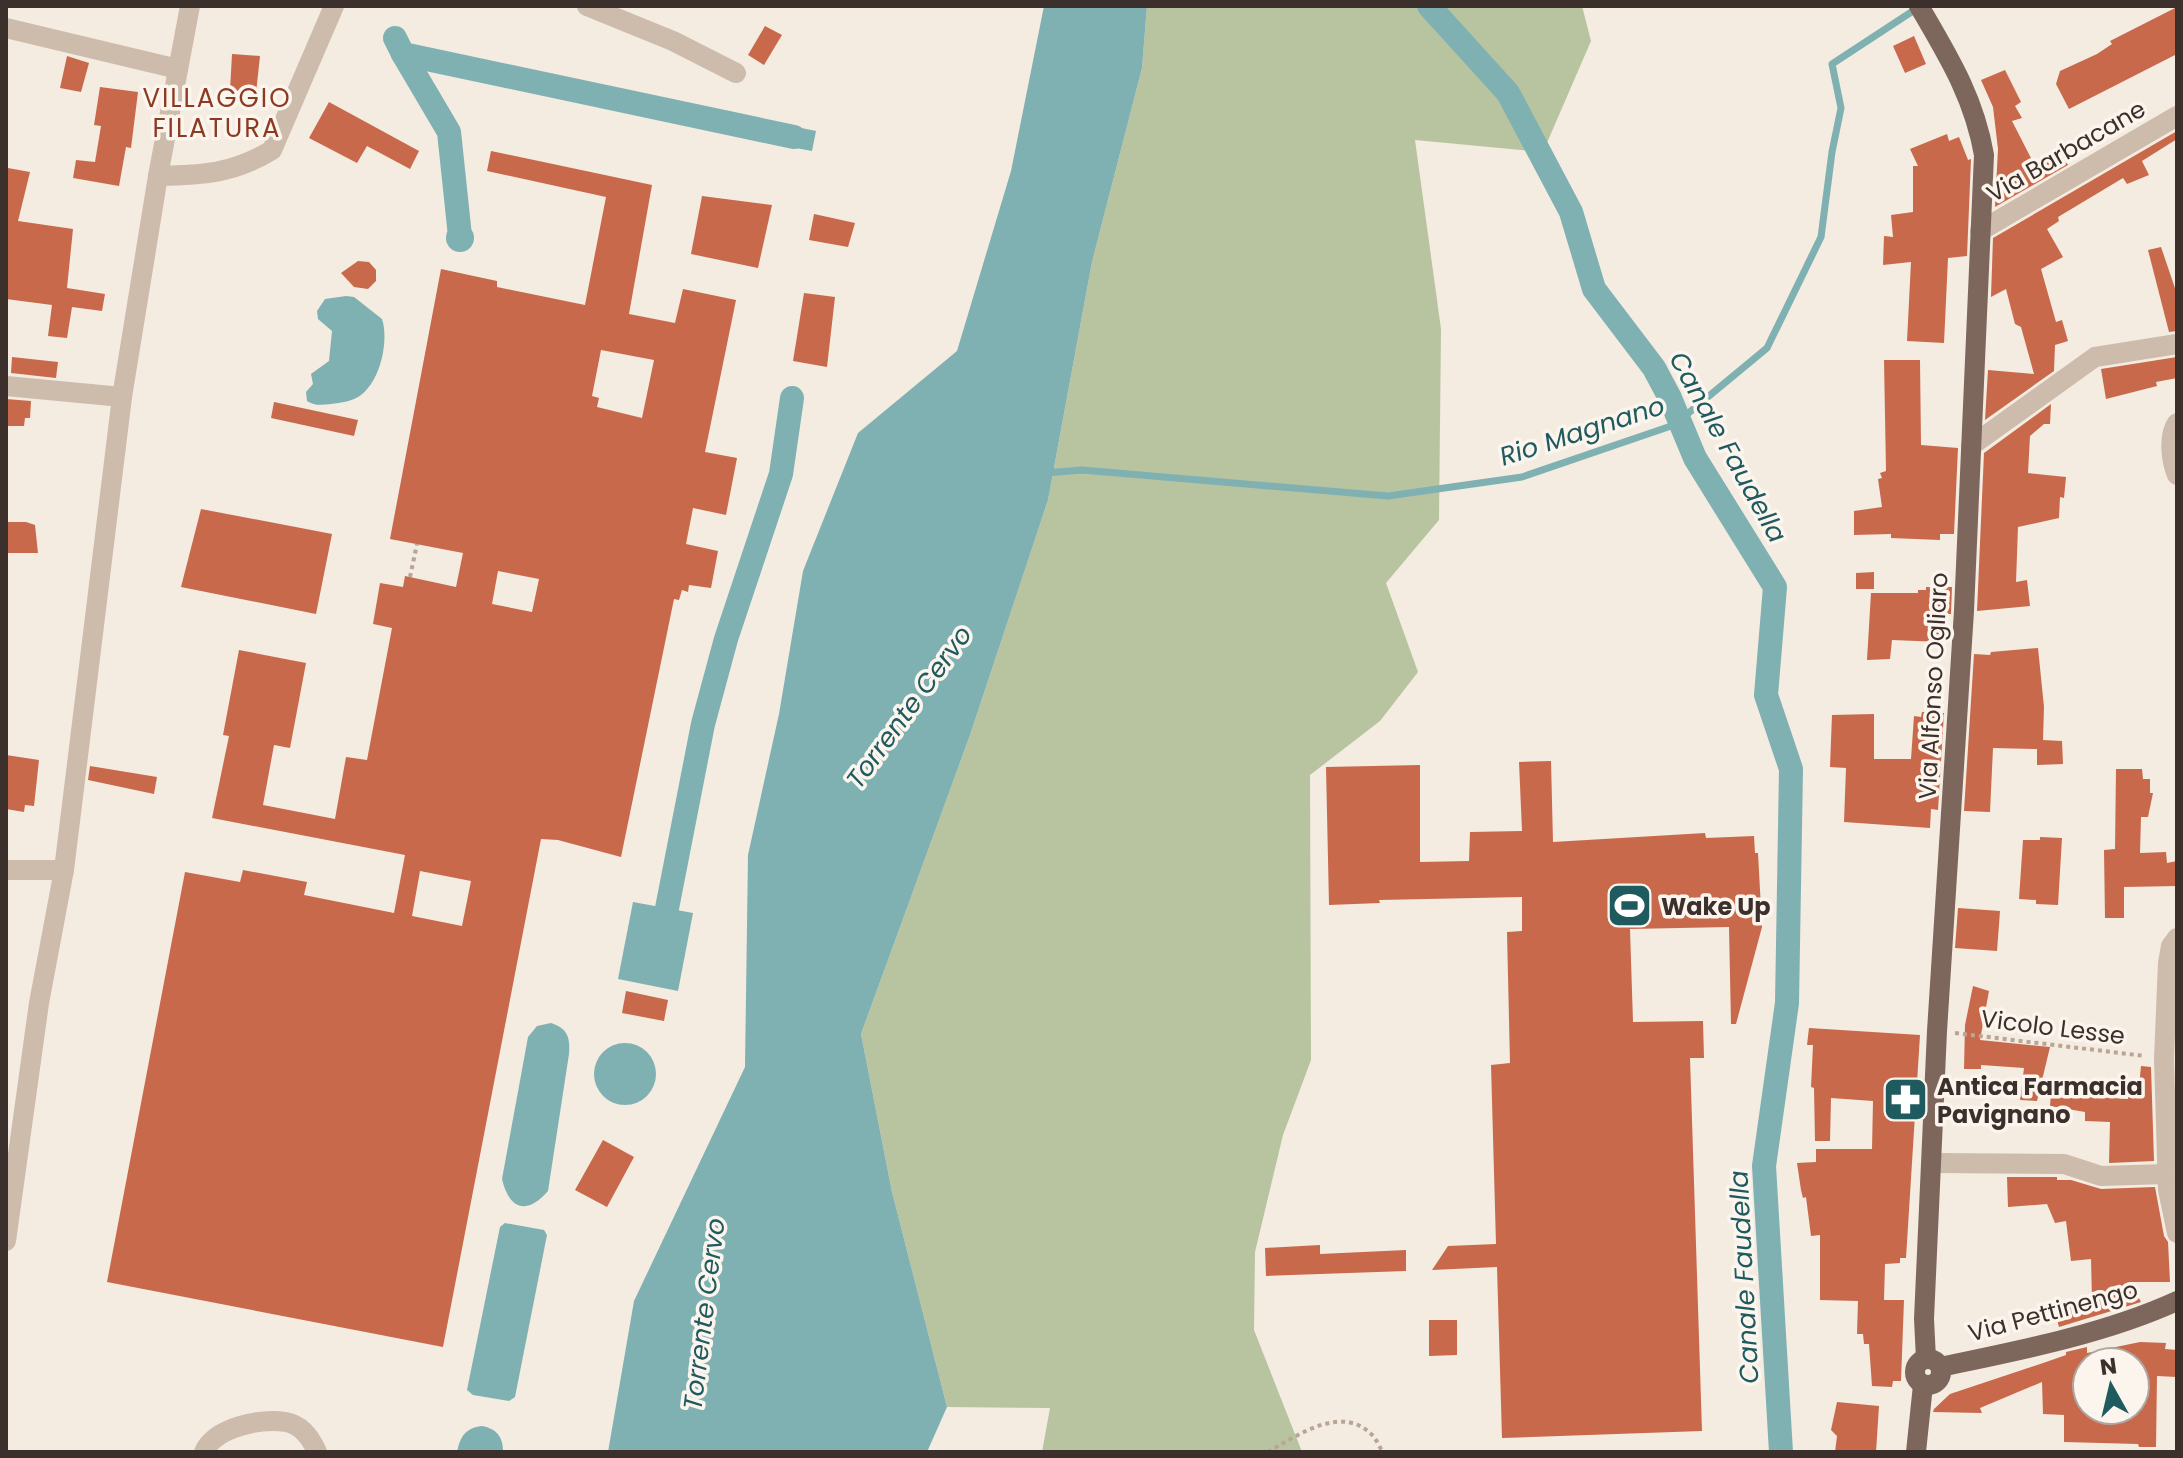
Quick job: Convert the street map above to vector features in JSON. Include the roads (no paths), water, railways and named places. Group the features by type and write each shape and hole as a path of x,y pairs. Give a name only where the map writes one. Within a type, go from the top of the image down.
{"main road":[{"name":"Via Alfonso Ogliaro","path":"1919,6 1957,72 1979,124 1984,155 1964,611 1937,1031 1924,1319 1933,1363"},
{"name":"Via Pettinengo","path":"1933,1363 2016,1352 2151,1313 2177,1301"},
{"path":"1916,1452 1923,1385 1936,1382 1941,1375 1933,1363"}],"street":[{"path":"6,1241 39,1003 64,870 122,397 190,6"},
{"path":"158,176 210,175 250,164 272,150 334,6"},
{"path":"587,6 673,41 736,73"},
{"path":"6,28 178,69"},
{"name":"Via Barbacane","path":"1980,231 2177,116"},
{"path":"1971,446 2095,357 2177,344"},
{"path":"6,386 122,397"},
{"path":"2177,423 2173,427 2172,446 2177,475"},
{"path":"6,870 64,870"},
{"path":"2177,938 2171,946 2168,963 2164,1059 2167,1174 2171,1212 2177,1233"},
{"path":"1933,1163 2064,1164 2101,1176 2167,1174"},
{"path":"204,1452 206,1446 226,1432 258,1422 288,1422 310,1436 317,1452"}],"water":[{"name":"Torrente Cervo","path":"1044,6 1147,6 1142,68 1092,262 1048,500 970,735 861,1034 892,1192 947,1407 927,1452 608,1452 634,1301 745,1067 748,855 779,714 803,571 858,433 957,351 1011,171"},
{"path":"767,121 816,131 812,151 763,142"},
{"path":"460,224 470,228 474,238 470,248 460,252 450,248 446,238 450,228"},
{"path":"354,297 382,319 382,359 374,380 358,397 338,403 312,404 307,401 306,392 313,384 311,374 329,361 332,331 318,319 317,311 325,299"},
{"path":"633,902 693,913 678,991 618,979"},
{"path":"551,1023 564,1031 568,1038 569,1054 548,1191 533,1204 519,1206 509,1197 502,1179 528,1037 537,1026"},
{"path":"625,1043 647,1052 656,1074 647,1096 625,1105 603,1096 594,1074 603,1052"},
{"path":"505,1223 544,1230 547,1235 515,1397 509,1401 473,1395 467,1390 500,1227"},
{"path":"482,1426 498,1434 503,1452 457,1452 464,1434"}],"waterway":[{"name":"Canale Faudella","path":"1429,6 1508,93 1571,212 1594,289 1654,368 1695,458 1775,587 1766,695 1791,769 1787,1003 1764,1166 1781,1452"},
{"name":"Rio Magnano","path":"1045,473 1082,470 1388,496 1522,477 1674,425 1767,348 1821,237 1841,108 1832,64 1919,7"},
{"path":"395,38 403,54 794,137"},
{"path":"403,54 449,132 460,236"},
{"path":"661,939 703,724 726,639 781,474 792,398"}],"place":[{"name":"Wake Up","path":"1630,906"},
{"name":"Antica Farmacia Pavignano","path":"1906,1100"}],"district":[{"name":"VILLAGGIO FILATURA","path":"217,113"}]}
